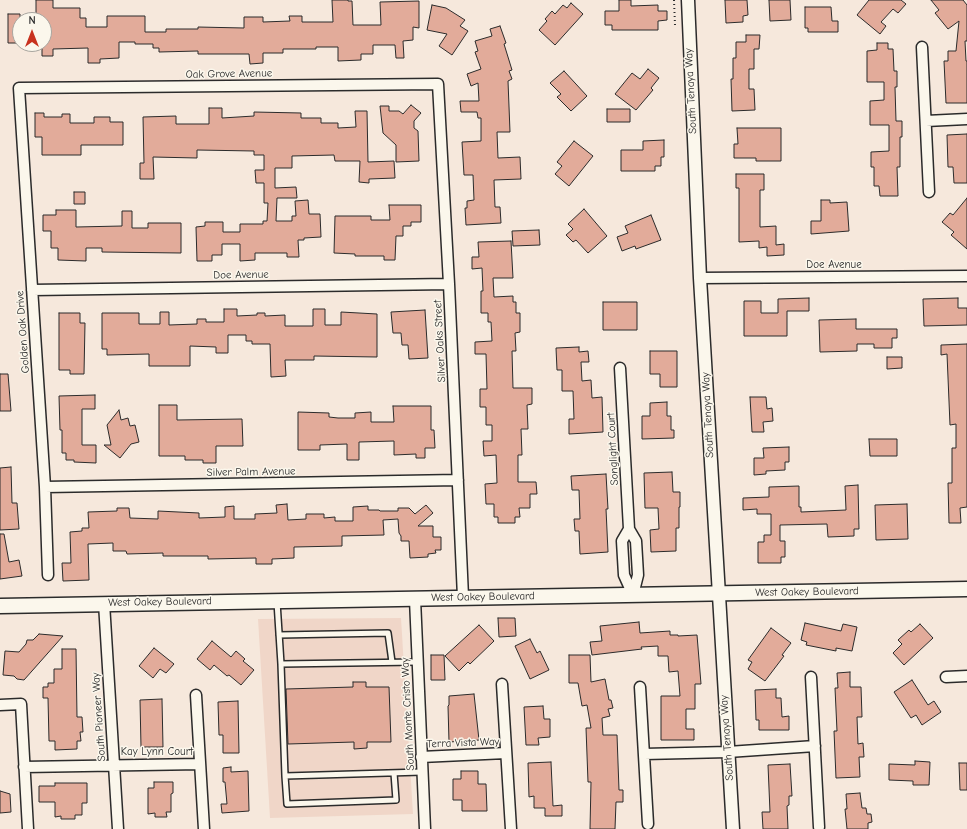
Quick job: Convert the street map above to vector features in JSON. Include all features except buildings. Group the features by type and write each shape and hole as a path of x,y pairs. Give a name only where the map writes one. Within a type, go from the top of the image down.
{"main road":[{"name":"West Oakey Boulevard","path":"0,606 967,589"}],"street":[{"name":"South Tenaya Way","path":"688,0 700,278 732,829"},
{"path":"922,47 929,192"},
{"name":"Oak Grove Avenue","path":"20,88 438,84"},
{"name":"Silver Oaks Street","path":"438,84 449,284 463,597"},
{"name":"Golden Oak Drive","path":"20,88 45,487 48,575"},
{"path":"926,121 967,119"},
{"name":"Doe Avenue","path":"700,278 967,276"},
{"name":"Doe Avenue","path":"32,290 449,284"},
{"name":"Songlight Court","path":"620,368 629,529 636,541 637,556 638,575 634,595"},
{"name":"Silver Palm Avenue","path":"45,487 458,480"},
{"name":"Songlight Court","path":"629,529 622,541 624,575 634,595"},
{"name":"South Monte Cristo Way","path":"415,599 425,829"},
{"name":"South Pioneer Way","path":"104,603 118,829"},
{"path":"946,677 967,676"},
{"path":"811,677 819,826"},
{"name":"Terra Vista Way","path":"502,684 511,829"},
{"path":"640,687 648,824"},
{"name":"Kay Lynn Court","path":"196,695 204,829"},
{"path":"0,705 21,704 28,829"},
{"path":"644,754 728,752 815,746"},
{"name":"Terra Vista Way","path":"421,757 506,753"},
{"name":"Kay Lynn Court","path":"24,767 200,764"}],"lane":[{"path":"623,557 637,556"},
{"path":"276,601 281,664 287,804 396,800 394,773"},
{"path":"279,635 388,633 392,662"},
{"path":"281,664 417,662"},
{"path":"285,776 422,772"}],"path":[{"path":"674,0 675,25"}],"shaded area":[{"path":"401,618 413,814 270,818 258,619"}]}
